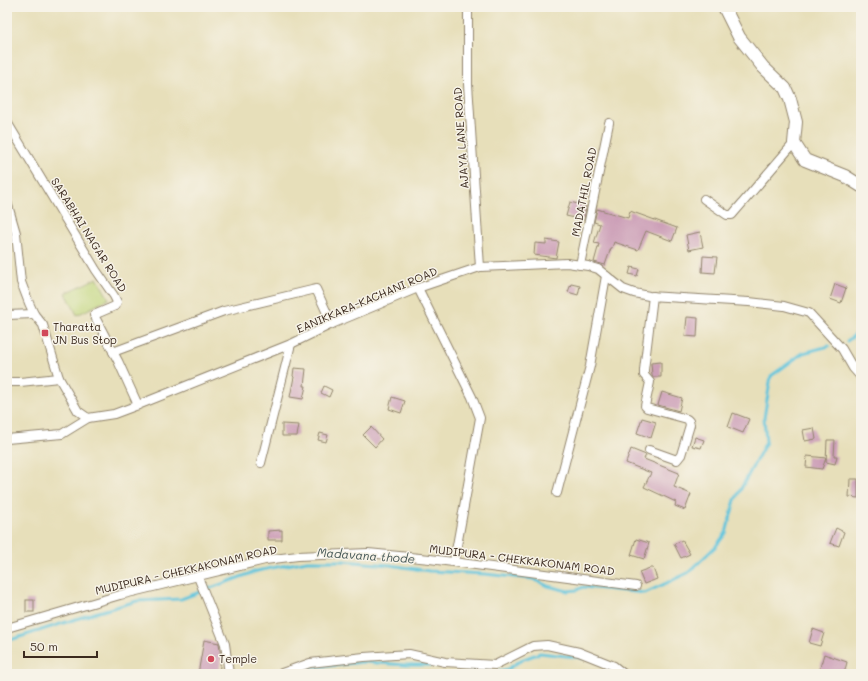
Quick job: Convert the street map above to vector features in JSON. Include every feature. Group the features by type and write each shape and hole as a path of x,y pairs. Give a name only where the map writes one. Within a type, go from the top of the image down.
{"main road":[{"path":"724,7 739,37 763,67 785,88 790,99 796,122 794,143 805,160 845,176 861,186"}],"street":[{"name":"AJAYA LANE ROAD","path":"468,7 468,84 480,267"},
{"name":"SARABHAI NAGAR ROAD","path":"7,122 96,270 117,302 115,306 94,315 138,405"},
{"name":"MADATHIL ROAD","path":"580,265 609,123"},
{"path":"704,199 727,215 732,215 794,143"},
{"path":"7,202 16,233 21,282 34,314 43,326 59,378 78,411 88,418 62,434 7,439"},
{"name":"EANIKKARA-KACHANI ROAD","path":"88,418 114,414 138,405 291,344 332,324 418,288 480,267 567,263 598,269 623,289 634,293 653,296 749,302 784,306 809,313 842,348 853,368 861,377"},
{"path":"557,493 590,366 606,276"},
{"path":"418,288 472,397 480,418 454,562"},
{"path":"112,352 224,312 316,289 332,324"},
{"path":"649,450 677,460 681,455 690,426 687,419 647,408 645,406 650,382 644,376 644,370 653,296"},
{"path":"7,315 34,314"},
{"path":"261,463 291,344"},
{"path":"7,382 59,378"},
{"name":"MUDIPURA - CHEKKAKONAM ROAD","path":"7,628 120,595 266,560 298,556 368,553 454,562 636,586"},
{"path":"198,577 225,644 229,674"},
{"path":"279,674 310,663 351,658 409,654 444,662 495,665 534,646 547,645 580,652 614,666 624,674"}],"green space":[{"path":"97,278 109,299 77,315 66,293"}],"building":[{"path":"570,202 586,206 584,220 566,216"},
{"path":"597,209 628,218 630,211 677,228 672,241 646,231 638,250 614,242 605,265 594,262 599,244 594,243 600,224 594,222"},
{"path":"700,232 703,247 689,250 686,235"},
{"path":"546,240 559,242 556,258 534,255 535,243 546,244"},
{"path":"703,256 717,257 715,273 702,272"},
{"path":"631,267 639,269 637,276 629,274"},
{"path":"571,284 580,286 578,295 568,292"},
{"path":"835,284 846,288 841,303 830,299"},
{"path":"687,317 698,318 697,337 685,336"},
{"path":"661,362 661,377 653,377 651,363"},
{"path":"294,368 306,369 304,386 306,386 303,399 290,397 294,377"},
{"path":"324,386 332,390 329,397 321,393"},
{"path":"662,392 682,398 679,411 658,405"},
{"path":"392,397 405,401 401,413 389,409"},
{"path":"733,413 749,419 743,433 728,427"},
{"path":"642,418 656,422 651,438 637,433"},
{"path":"282,424 299,425 297,436 282,436"},
{"path":"371,427 382,439 375,447 363,435"},
{"path":"814,428 816,439 805,441 803,430"},
{"path":"320,433 328,435 326,442 318,440"},
{"path":"695,437 704,440 701,448 692,446"},
{"path":"827,440 835,440 834,456 837,456 835,464 826,462"},
{"path":"631,449 646,455 644,459 679,473 674,487 691,494 685,510 675,506 676,502 644,487 651,473 626,463"},
{"path":"807,456 826,458 822,469 806,467"},
{"path":"850,479 858,479 858,498 849,497"},
{"path":"836,528 844,532 839,546 830,543"},
{"path":"282,530 282,540 268,540 268,531"},
{"path":"636,539 649,543 644,559 631,555"},
{"path":"682,540 690,554 681,558 674,544"},
{"path":"653,568 657,579 644,584 639,572"},
{"path":"26,600 34,600 34,612 26,612"},
{"path":"813,629 824,633 820,646 809,643"},
{"name":"Temple","path":"204,640 219,643 221,658 219,674 198,674"},
{"path":"824,654 847,662 844,674 829,674 819,671"}],"waterway":[{"path":"847,341 861,330"},
{"name":"Madavana thode","path":"7,641 137,601 181,599 257,571 307,561 342,561 390,565 429,571 484,574 533,579 548,586 568,591 577,590 583,587 645,593 688,573 716,546 726,533 735,500 766,442 764,418 771,376 803,353 829,346"},
{"path":"457,667 495,672 502,671 508,669 521,660 540,653 584,658"},
{"path":"292,674 311,668 363,662 406,665 441,665"}],"place":[{"name":"Tharatta JN Bus Stop","path":"45,333"},
{"name":"Temple","path":"211,659"}]}
